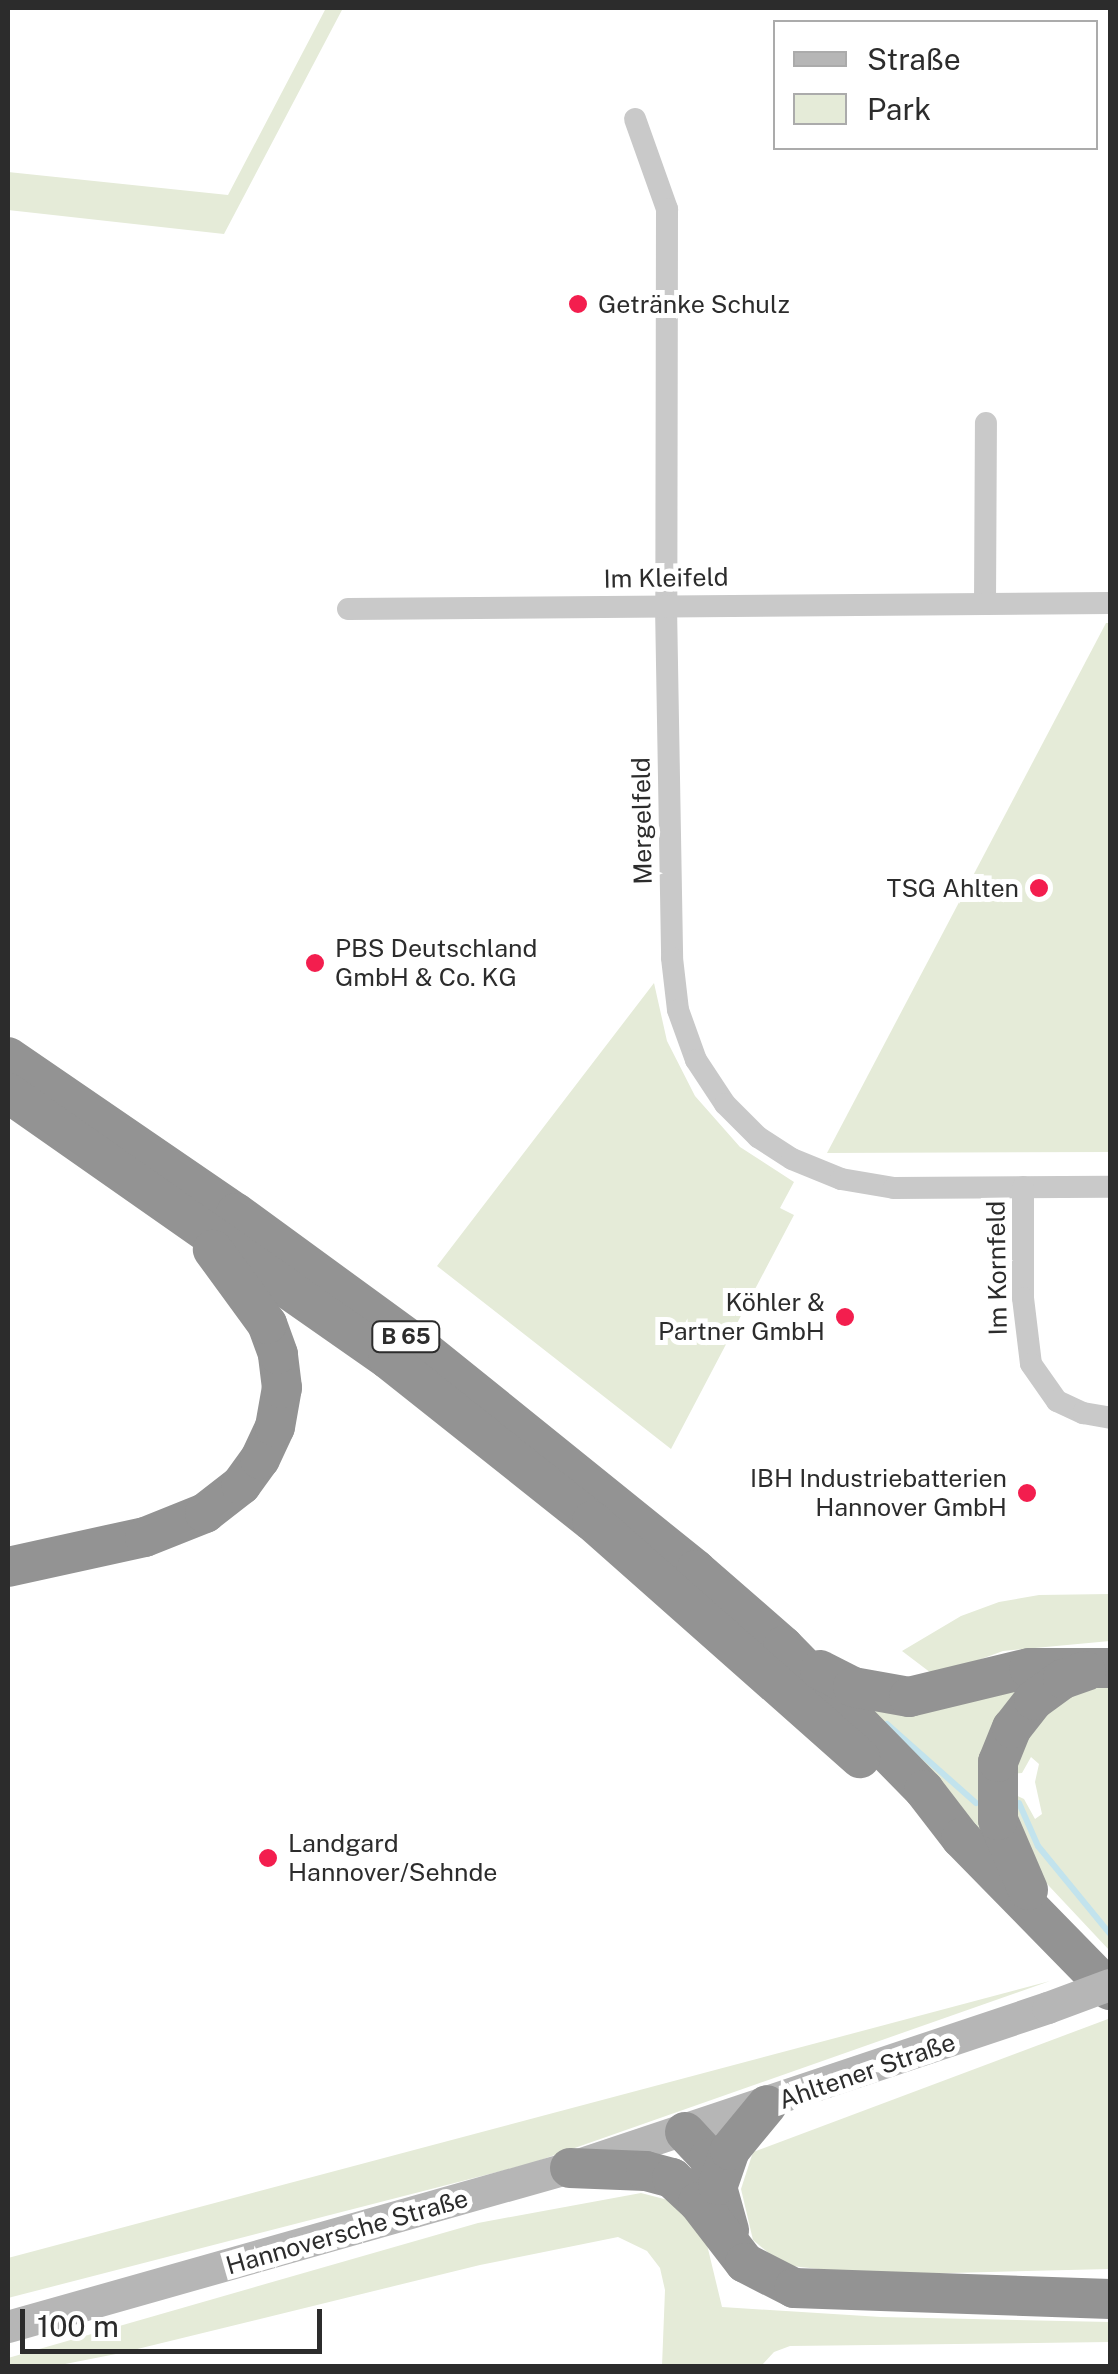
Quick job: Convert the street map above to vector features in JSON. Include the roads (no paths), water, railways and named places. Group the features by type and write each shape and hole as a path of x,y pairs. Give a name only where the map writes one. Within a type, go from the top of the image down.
{"highway":[{"name":"B 65","path":"8,1057 236,1213 421,1348 783,1646 924,1790 961,1838 1110,1987"},
{"name":"B 65","path":"8,1093 388,1359 592,1521 909,1802 961,1838"},
{"path":"8,1567 145,1537 206,1513 241,1484 260,1459 275,1427 282,1388 278,1354 267,1324 244,1288 182,1213"},
{"path":"783,1646 853,1688 899,1696 950,1691 1029,1668 1104,1668"},
{"path":"1043,1920 998,1820 998,1762 1012,1728 1034,1700 1063,1679 1104,1668"},
{"path":"708,2194 730,2150 767,2105"},
{"path":"685,2132 686,2156 737,2253 772,2281 816,2292 1100,2296"},
{"path":"570,2168 662,2174 708,2194"}],"street":[{"name":"Mergelfeld","path":"636,119 667,209 666,606 674,984 686,1036 709,1083 758,1137 792,1160 841,1180 894,1188 1110,1187"},
{"path":"985,602 986,423"},
{"name":"Im Kleifeld","path":"348,609 1110,602"},
{"name":"Im Kornfeld","path":"1023,1187 1025,1333 1031,1364 1057,1401 1082,1413 1110,1418"},
{"name":"Ahltener Straße","path":"685,2132 1110,1987"},
{"name":"Hannoversche Straße","path":"8,2326 685,2132"}],"waterway":[{"path":"887,1724 976,1803"},
{"path":"1019,1803 1038,1846 1110,1934"}],"place":[{"name":"Getränke Schulz","path":"578,304"},
{"name":"TSG Ahlten","path":"1039,888"},
{"name":"PBS Deutschland GmbH & Co. KG","path":"315,963"},
{"name":"Köhler & Partner GmbH","path":"845,1317"},
{"name":"IBH Industriebatterien Hannover GmbH","path":"1027,1493"},
{"name":"Landgard Hannover/Sehnde","path":"268,1858"}]}
